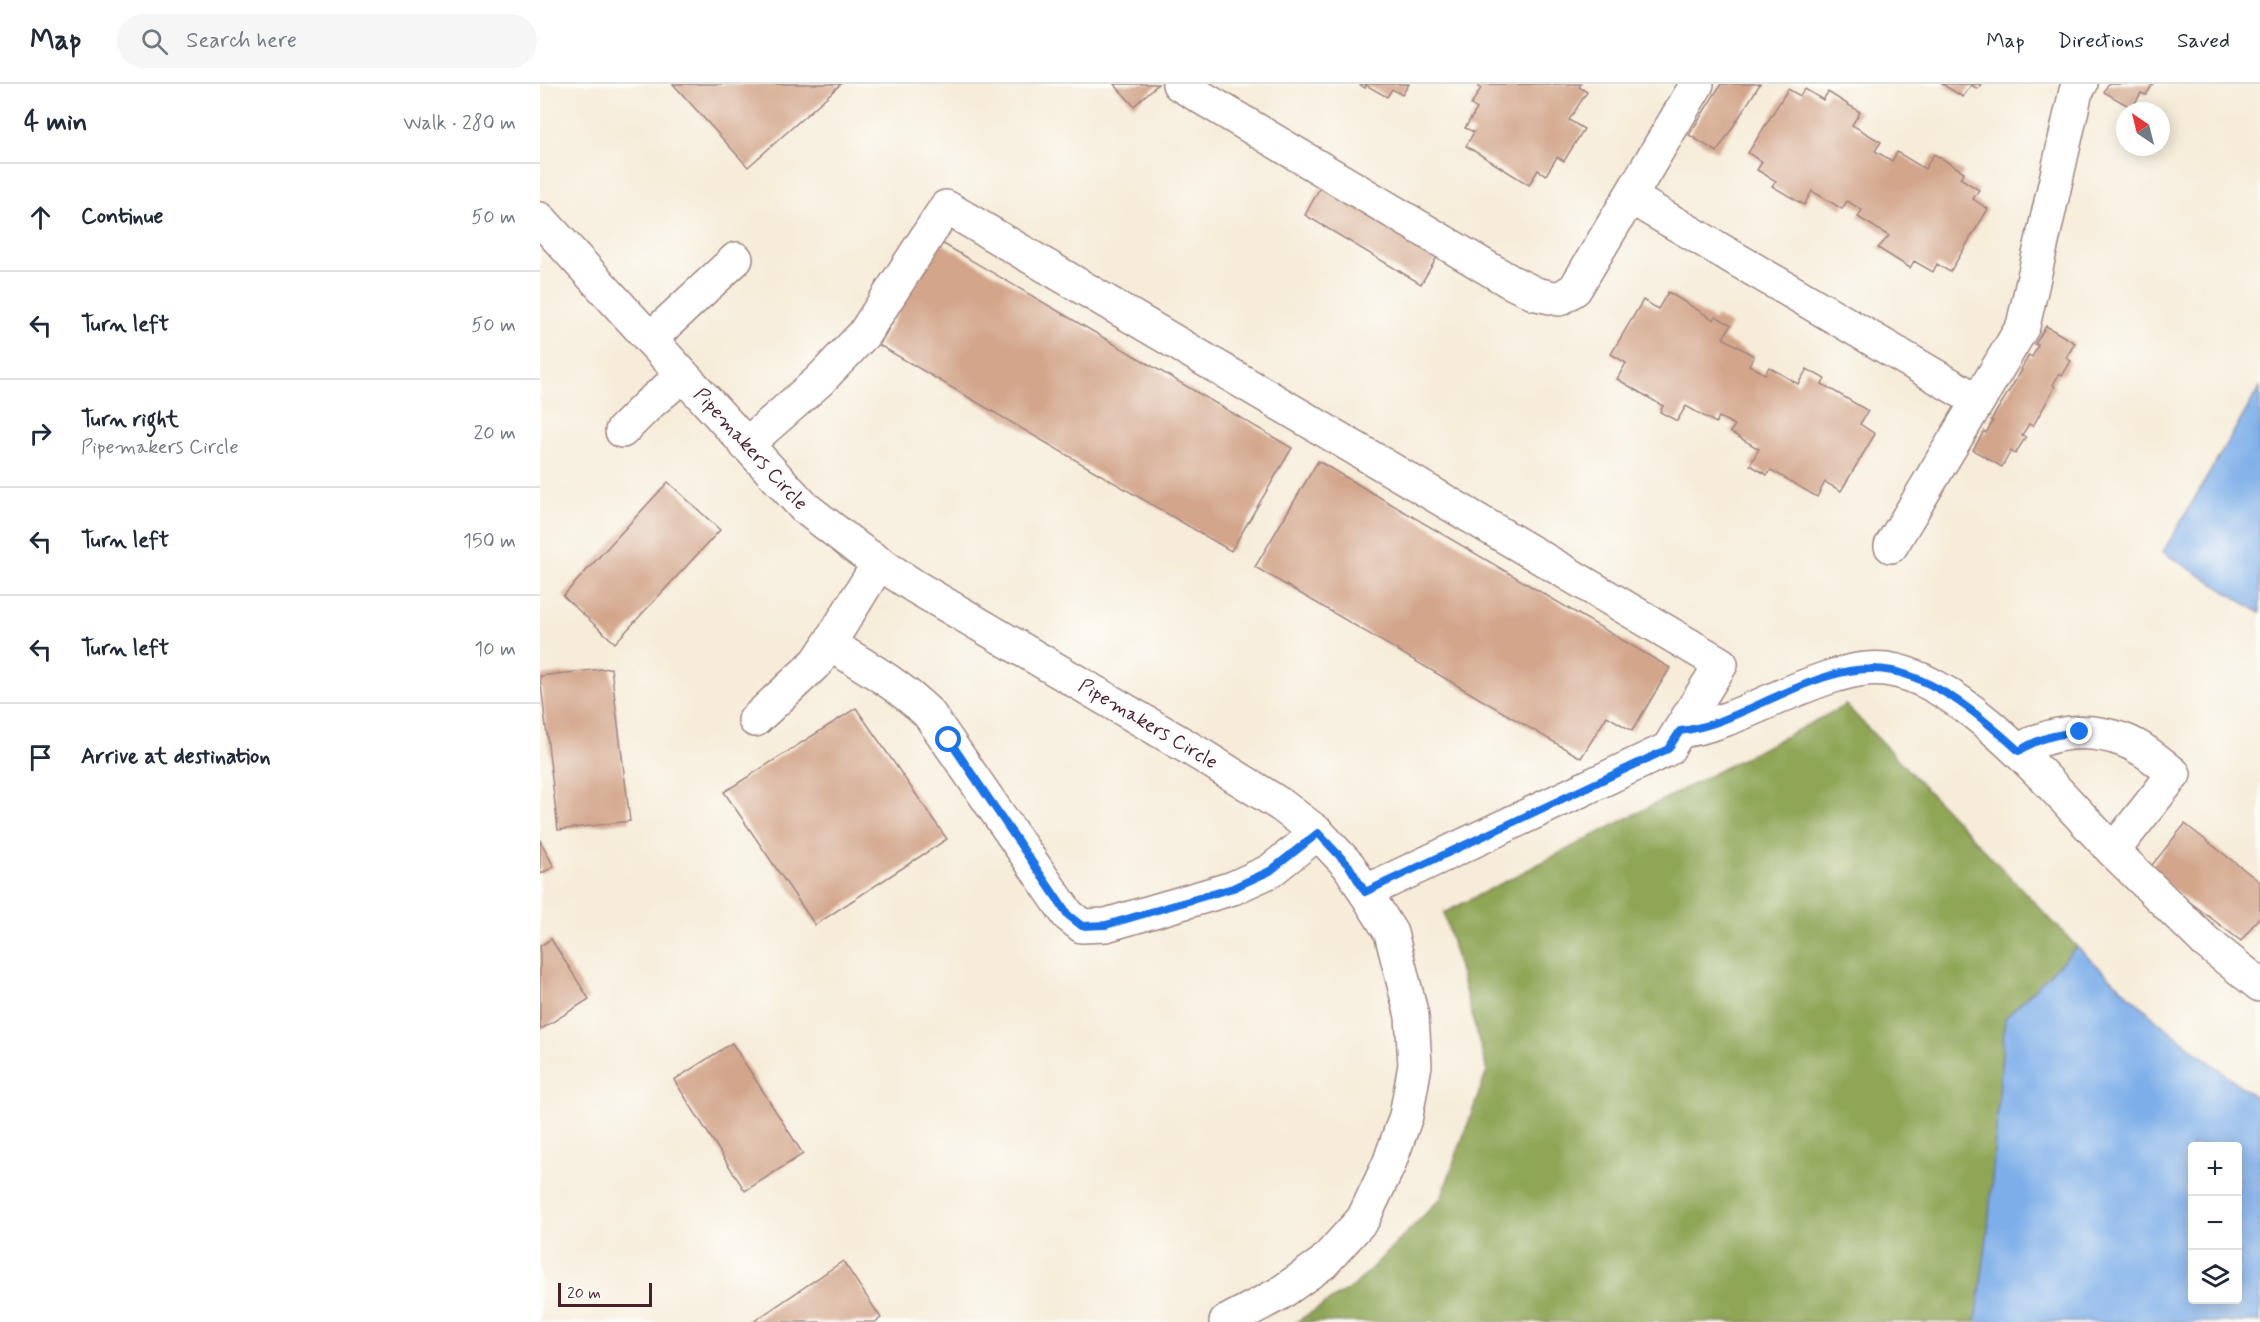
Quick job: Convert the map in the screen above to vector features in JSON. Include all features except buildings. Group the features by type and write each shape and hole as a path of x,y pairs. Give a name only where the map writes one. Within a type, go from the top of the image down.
{"street":[{"path":"1179,84 1510,282 1536,294 1559,299 1575,289 1697,84"},
{"path":"1891,546 2023,327 2076,91 2081,84"},
{"path":"1630,197 1978,401"},
{"path":"746,445 819,381 864,334 946,207 1721,664 1668,749 1365,892"},
{"name":"Pipemakers Circle","path":"540,219 804,507 914,586 1211,761 1281,805 1318,833 1349,866 1391,933 1412,1016 1415,1065 1406,1116 1389,1164 1363,1219 1323,1263 1279,1294 1226,1322"},
{"path":"650,339 736,259"},
{"path":"622,431 682,376"},
{"path":"755,720 817,662 879,563"},
{"path":"829,644 909,695 929,714 1068,915 1082,926 1106,925 1233,888 1270,871 1318,833"},
{"path":"1680,731 1705,728 1784,693 1852,670 1887,669 1927,683 1954,699 2019,751 2113,851 2206,942 2260,985"},
{"path":"2019,751 2034,741 2058,734 2098,733 2124,740 2138,747 2174,774 2113,851"}],"green space":[{"path":"1846,705 2077,947 2005,1019 1988,1230 1976,1322 1296,1322 1354,1286 1441,1198 1487,1071 1444,913"}],"water":[{"path":"2260,387 2260,613 2163,552"},
{"path":"2077,947 2161,1024 2260,1101 2260,1322 1976,1322 1988,1230 2005,1018"}],"route":[{"path":"949,740 1068,915 1082,926 1106,925 1233,888 1270,871 1318,833 1349,866 1365,892 1668,749 1680,731 1705,728 1784,693 1852,670 1887,669 1927,683 1954,699 2019,751 2034,741 2058,734 2080,732"}]}
